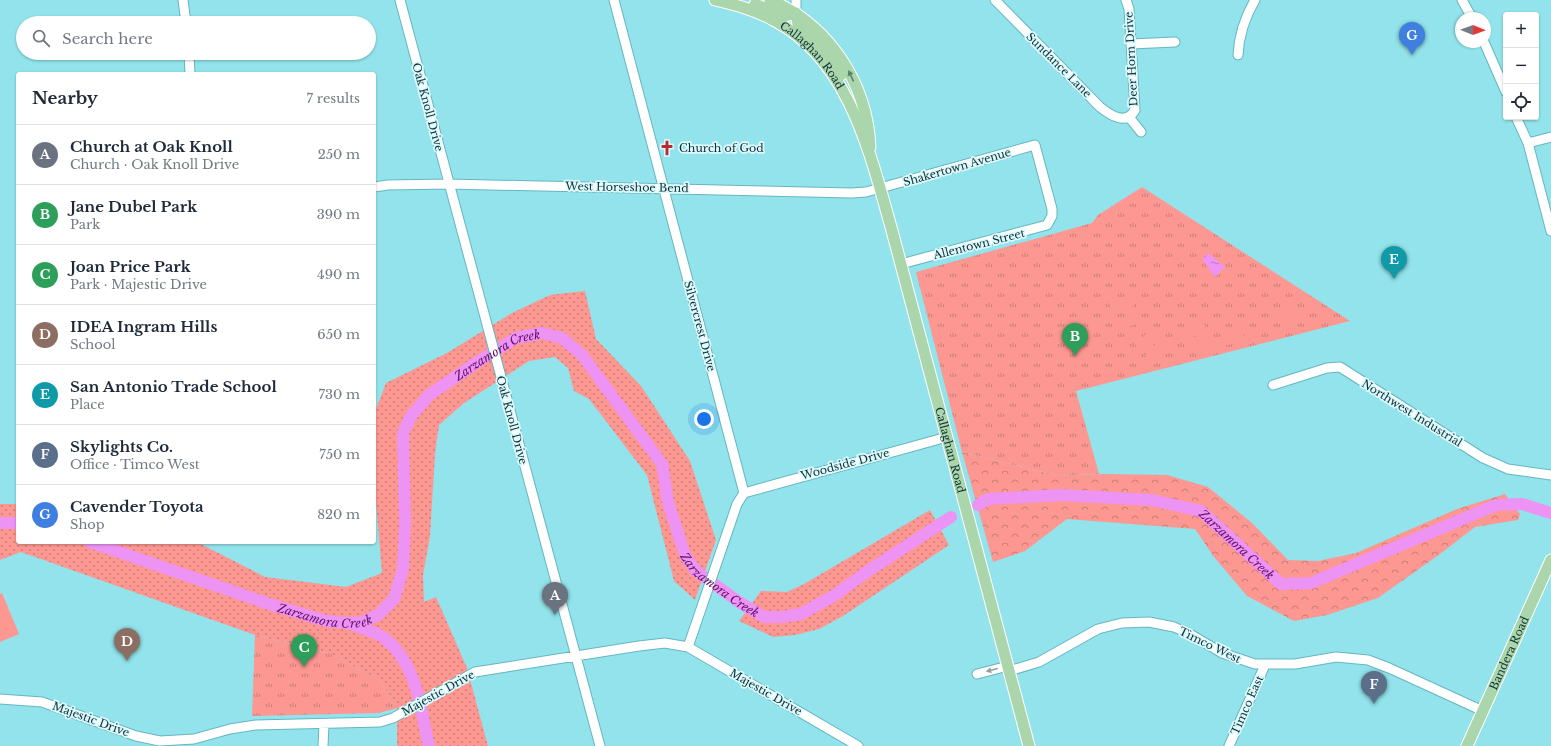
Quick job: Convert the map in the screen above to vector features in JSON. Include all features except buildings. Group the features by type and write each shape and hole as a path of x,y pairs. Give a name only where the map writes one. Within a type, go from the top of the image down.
{"main road":[{"name":"Callaghan Road","path":"715,0 746,8 763,15 780,24 800,38 831,72 847,100 870,154 901,264 1029,746"},
{"path":"743,0 785,16 796,13 798,24 822,48 840,73 857,111 861,134"},
{"name":"Callaghan Road","path":"774,0 796,13 829,42 848,70 858,94 869,132 870,154"},
{"name":"Bandera Road","path":"1467,746 1551,560"}],"street":[{"path":"183,0 185,16"},
{"name":"Oak Knoll Drive","path":"400,0 448,184 600,746"},
{"name":"Silvercrest Drive","path":"614,0 744,493"},
{"path":"796,0 796,13"},
{"name":"Sundance Lane","path":"995,0 1100,107 1118,118 1129,117"},
{"name":"Deer Horn Drive","path":"1126,0 1129,9 1135,110 1129,117"},
{"path":"1238,55 1242,30 1255,0"},
{"path":"1462,0 1469,12"},
{"path":"1131,44 1175,42"},
{"path":"1487,48 1503,85"},
{"path":"189,60 190,72"},
{"path":"1129,117 1141,132"},
{"path":"1517,120 1528,144 1551,231"},
{"path":"1528,144 1551,137"},
{"name":"Shakertown Avenue","path":"880,188 1035,145 1052,209 1052,216"},
{"name":"West Horseshoe Bend","path":"376,187 388,185 448,184 852,193 880,188"},
{"name":"Allentown Street","path":"901,264 1041,228 1047,225 1052,216"},
{"name":"Northwest Industrial","path":"1274,385 1327,368 1340,367 1484,458 1508,469 1551,475"},
{"name":"Woodside Drive","path":"744,493 947,437"},
{"path":"688,647 737,504 744,493"},
{"name":"Timco West","path":"977,674 1009,669 1038,662 1098,629 1122,623 1149,622 1174,627 1190,634 1233,658 1265,665 1295,664 1336,657 1368,660 1389,668 1483,711"},
{"name":"Majestic Drive","path":"0,699 42,702 148,739 178,741 205,737 243,726 380,722 402,713 469,674 484,669 658,644 688,647 858,746"},
{"name":"Timco East","path":"1229,746 1265,665"},
{"path":"323,746 324,724"},
{"path":"205,737 208,746"}],"green space":[{"path":"1142,187 1350,321 1076,391 1099,474 1059,476 962,452 916,272 1092,223 1098,215"},
{"path":"585,291 596,339 641,386 690,461 716,540 695,600 674,581 647,475 589,399 574,391 568,368 555,357 529,361 464,403 439,425 435,454 430,536 423,575 424,602 436,597 467,668 488,746 397,746 397,705 379,680 331,654 255,635 21,552 0,560 0,504 16,504 16,544 201,544 265,577 346,587 382,573 376,502 376,409 386,383 447,353 512,313 550,295"},
{"path":"1131,296 1134,306 1112,313 1109,303"},
{"path":"1299,308 1303,320 1286,326 1282,313"},
{"path":"1137,313 1140,323 1118,330 1114,320"},
{"path":"1204,323 1207,333 1185,339 1182,329"},
{"path":"1151,329 1159,336 1143,353 1135,345"},
{"path":"1242,330 1245,340 1223,346 1221,336"},
{"path":"1207,337 1210,347 1188,353 1186,343"},
{"path":"1161,339 1169,346 1152,363 1145,355"},
{"path":"962,452 1059,476 1104,474 1167,475 1208,487 1252,523 1288,560 1318,561 1356,553 1457,509 1505,494 1520,514 1518,520 1475,527 1378,598 1327,615 1294,621 1247,596 1214,557 1195,529 1067,519 1025,551 993,562"},
{"path":"930,510 949,545 843,616 819,629 795,635 773,637 739,621 761,591 787,592 804,584"},
{"path":"2,593 19,634 0,642 0,594"},
{"path":"255,635 331,654 379,680 397,705 397,708 379,713 252,716"}],"water":[{"path":"1208,253 1225,267 1215,277 1202,259"}],"waterway":[{"name":"Zarzamora Creek","path":"96,544 269,604 326,621 348,623 362,622 378,615 394,599 403,569 405,524 403,433 411,416 429,395 479,361 516,338 542,333 562,338 582,355 662,464 668,502 685,555 696,571 739,602 764,617 782,617 801,614 835,595 868,571 951,517"},
{"name":"Zarzamora Creek","path":"978,505 988,499 1061,495 1152,500 1201,511 1281,584 1311,583 1496,505 1522,504 1551,513"},
{"name":"Zarzamora Creek","path":"0,523 16,523"},
{"path":"350,624 384,638 395,648 404,660 416,687 429,746"}],"place":[{"name":"Cavender Toyota","path":"1412,55"},
{"name":"Church of God","path":"667,148"},
{"name":"San Antonio Trade School","path":"1394,279"},
{"name":"Jane Dubel Park","path":"1075,356"},
{"name":"Church at Oak Knoll","path":"555,615"},
{"name":"IDEA Ingram Hills","path":"127,661"},
{"name":"Joan Price Park","path":"304,667"},
{"name":"Skylights Co.","path":"1374,704"}]}
